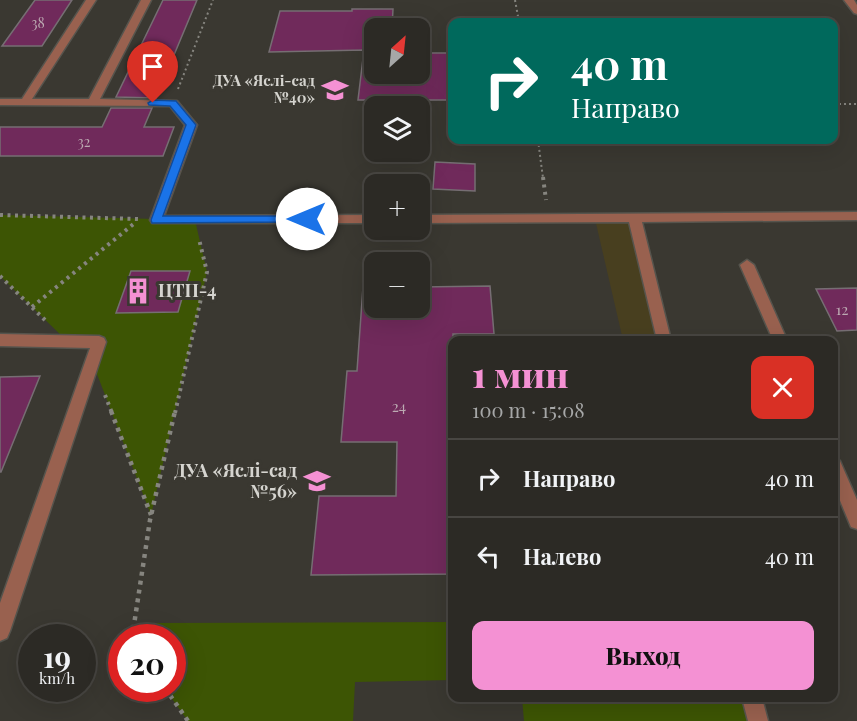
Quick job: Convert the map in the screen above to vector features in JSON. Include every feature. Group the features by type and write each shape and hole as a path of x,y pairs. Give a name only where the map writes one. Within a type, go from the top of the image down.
{"lane":[{"path":"25,102 91,0"},
{"path":"93,102 146,0"},
{"path":"849,0 857,11"},
{"path":"0,102 173,103 191,125 156,220 364,219"},
{"path":"430,219 857,216"},
{"path":"634,219 663,336"},
{"path":"747,265 778,336"},
{"path":"0,340 99,342 0,631"},
{"path":"838,476 857,521"},
{"path":"753,702 758,721"}],"path":[{"path":"173,103 213,0"},
{"path":"515,0 518,18"},
{"path":"838,104 857,104"},
{"path":"539,144 549,218"},
{"path":"0,215 156,220"},
{"path":"32,307 139,219"},
{"path":"134,624 151,515 207,272 195,220"},
{"path":"0,276 67,341"},
{"path":"92,361 151,515"},
{"path":"175,702 188,721"}],"green space":[{"path":"0,215 195,220 207,272 151,515 92,361 99,342 67,341 0,276"},
{"path":"448,622 448,680 355,682 353,721 188,721 174,702 186,702 186,624 147,624"},
{"path":"522,702 753,702 758,721 524,721"}],"sand":[{"path":"595,219 635,219 663,336 622,336"}],"building":[{"path":"35,0 72,0 42,46 2,46"},
{"path":"163,0 197,0 156,98 116,97"},
{"name":"ДУА «Яслі-сад №40»","path":"393,9 393,18 364,18 364,50 269,52 280,11"},
{"name":"ДУА «Яслі-сад №40»","path":"364,50 364,84 430,84 430,53 448,53 448,100 430,100 430,96 364,96 364,100 358,100"},
{"path":"111,108 152,108 144,127 174,127 163,156 0,156 0,127 102,127"},
{"path":"435,162 475,164 475,191 433,189"},
{"path":"131,271 190,271 178,312 116,313"},
{"path":"490,286 494,334 448,336 448,574 311,575 319,496 396,496 397,442 341,442 347,371 357,371 363,287 364,318 430,318 430,287"},
{"path":"857,288 857,330 837,331 816,289"},
{"path":"40,376 1,472 0,472 0,377"}],"place":[{"name":"ДУА «Яслі-сад №40»","path":"335,90"},
{"name":"ЦТП-4","path":"138,291"},
{"name":"ДУА «Яслі-сад №56»","path":"317,481"}],"route":[{"path":"153,103 173,103 191,125 156,220 307,219"}]}
